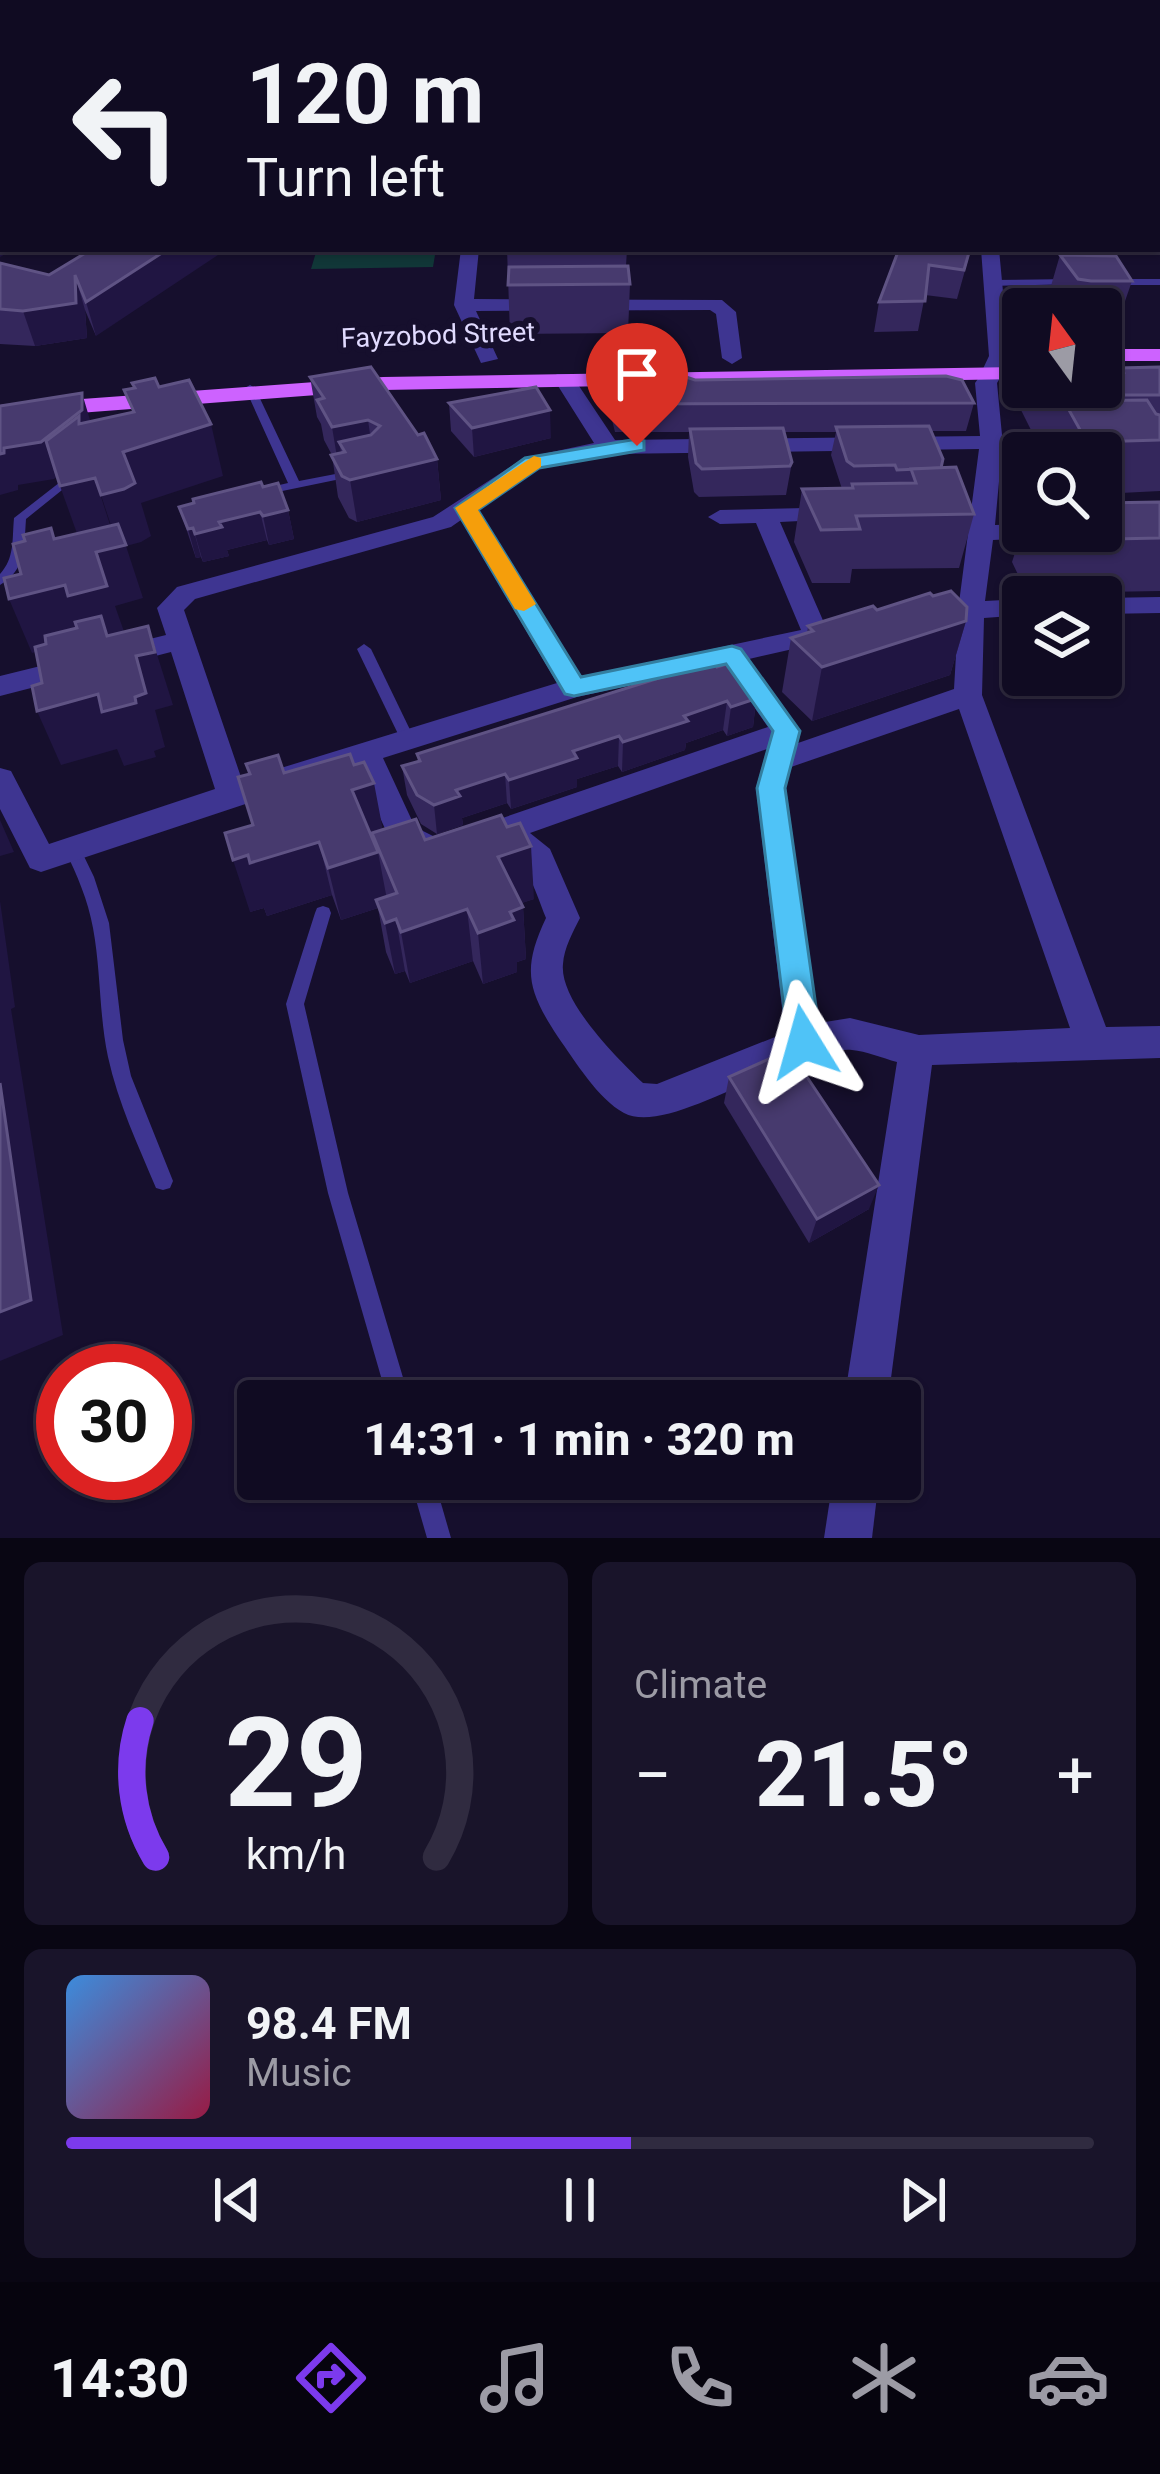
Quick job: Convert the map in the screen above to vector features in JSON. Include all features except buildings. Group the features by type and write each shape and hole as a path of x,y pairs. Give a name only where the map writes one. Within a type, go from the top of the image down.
{"main road":[{"path":"1122,355 1160,355"},
{"name":"Fayzobod Street","path":"0,393 206,373 488,358 732,358 1002,366"},
{"name":"Fayzobod Street","path":"0,412 105,409 250,388 565,378 943,374 1002,362"},
{"path":"1122,372 1160,372"}],"street":[{"path":"470,252 464,305 488,358"},
{"path":"990,252 996,364 986,382 994,440 973,506 981,533 971,608 974,650 968,695 1094,1044"},
{"path":"464,305 715,304 726,312 732,358"},
{"path":"565,378 608,447"},
{"path":"232,795 170,608 186,593 442,522 532,463 608,447 1160,440"},
{"path":"466,508 574,688"},
{"path":"720,517 874,510"},
{"path":"765,515 817,636"},
{"path":"981,533 1002,532"},
{"path":"1122,606 1160,605"},
{"path":"907,617 1002,607"},
{"path":"0,779 41,859 574,688 863,626"},
{"path":"0,686 179,641"},
{"path":"732,655 782,746 771,788 781,893 804,1042"},
{"path":"367,755 403,835 434,852 968,695"},
{"path":"488,836 511,836 539,858 563,918 545,968 550,989 610,1078 635,1100 658,1101 804,1042 850,1034 920,1051 1160,1042"},
{"path":"869,1380 912,1069 920,1051"},
{"path":"848,1538 853,1500"}],"lane":[{"path":"991,283 1160,282"},
{"path":"250,388 296,485"},
{"path":"5,522 20,518 89,465"},
{"path":"239,499 375,469"},
{"path":"0,581 15,570 21,551 20,518"},
{"path":"364,649 407,738"},
{"path":"74,850 98,896 109,955 114,1039 132,1109 163,1180"},
{"path":"323,914 295,1004 338,1193 393,1380"},
{"path":"428,1500 439,1538"}],"green space":[{"path":"316,252 436,252 433,267 311,269"}],"slow traffic":[{"path":"524,604 466,508 534,462"}],"route":[{"path":"637,446 608,447 532,463 466,508 574,688 732,655 770,702 786,731 771,788 781,893 804,1042"}]}
